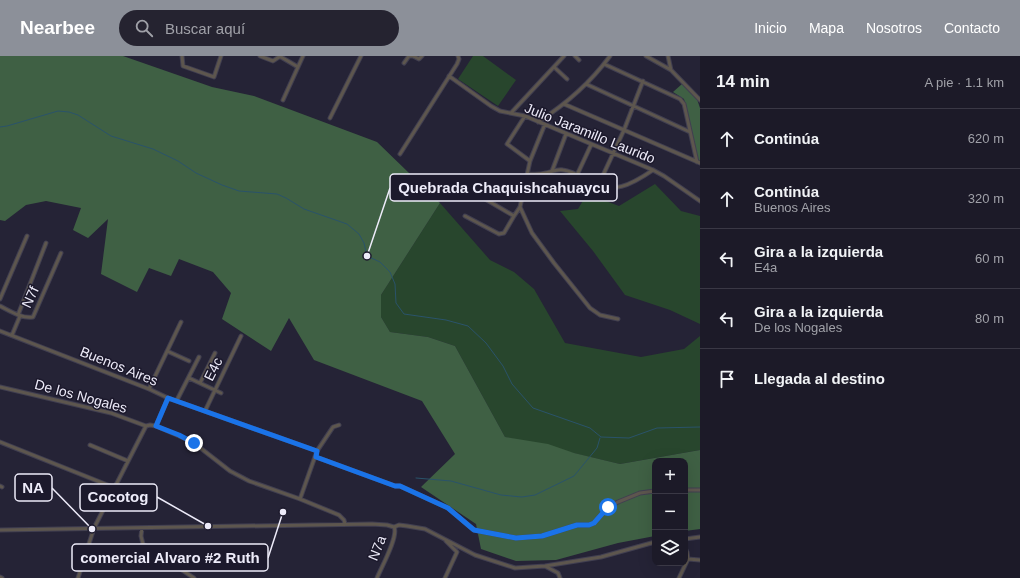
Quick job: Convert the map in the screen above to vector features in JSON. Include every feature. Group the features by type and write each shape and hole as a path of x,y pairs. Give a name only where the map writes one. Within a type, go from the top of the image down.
{"street":[{"path":"182,56 182,66 214,77 221,56"},
{"path":"260,56 273,61 281,57 298,67"},
{"path":"283,100 303,56"},
{"path":"330,118 361,56"},
{"path":"404,63 409,56 419,58 422,56"},
{"path":"400,154 457,64 459,58 458,56"},
{"path":"510,114 564,56"},
{"path":"575,56 579,60"},
{"path":"538,122 564,104 586,84 610,56"},
{"path":"646,56 671,70 700,100"},
{"path":"668,56 671,70"},
{"path":"604,64 680,99 684,104 698,163"},
{"path":"554,67 567,79"},
{"name":"Julio Jaramillo Laurido","path":"449,76 490,106 510,114 525,116 653,170 700,201"},
{"path":"598,186 624,130 643,81"},
{"path":"586,84 690,132"},
{"path":"564,104 698,163"},
{"path":"525,116 507,144 530,161"},
{"path":"465,216 499,234 504,233 520,207 530,161 544,124"},
{"path":"552,171 566,134"},
{"path":"577,175 591,145"},
{"path":"527,174 540,174 563,170 577,175 598,186 618,188 638,181 653,170"},
{"path":"480,196 514,216"},
{"path":"520,207 532,232 586,304 600,315 618,319"},
{"path":"0,299 27,236"},
{"path":"12,335 46,243"},
{"name":"N7f","path":"0,306 19,315 32,318 35,316 61,253"},
{"path":"150,389 181,322"},
{"name":"Buenos Aires","path":"0,331 150,389 168,398 317,451"},
{"name":"E4c","path":"205,411 241,336"},
{"path":"167,351 189,361"},
{"path":"200,383 215,353"},
{"path":"177,400 199,357"},
{"path":"189,378 221,393"},
{"name":"De los Nogales","path":"0,387 111,412 146,426 156,426 179,435 194,443 235,474 262,487 300,500 339,516 344,520 345,524"},
{"path":"156,426 168,398"},
{"path":"300,500 317,451 333,427 339,425"},
{"path":"78,578 94,528 146,426"},
{"path":"0,442 114,488"},
{"path":"90,445 128,461"},
{"path":"316,457 395,486 400,486 435,501 448,508 474,530 516,538 542,536 577,525 589,525 594,523 608,507 640,493 652,491"},
{"path":"688,490 700,490"},
{"path":"0,530 345,524 387,525 394,527 399,525 420,528 476,555 515,568 545,566 601,557 652,543"},
{"name":"N7a","path":"377,578 393,539 396,530 394,527"},
{"path":"142,528 141,536 143,544 194,578"},
{"path":"688,539 700,537"},
{"path":"444,539 457,552 445,578"},
{"path":"688,559 700,560"},
{"path":"545,566 558,573 560,578"},
{"path":"679,578 685,566"}],"green space":[{"path":"0,56 123,56 212,87 254,96 377,142 440,203 381,295 381,317 390,332 428,337 455,346 505,437 548,444 574,453 620,464 652,458 652,537 618,543 556,560 516,561 481,549 476,524 421,487 455,454 422,401 314,360 289,318 271,351 222,319 231,293 213,272 179,259 171,276 149,268 137,292 101,274 108,219 88,238 73,230 81,208 46,201 26,205 5,221 0,220"},
{"path":"473,56 483,56 516,80 498,106 458,79"},
{"path":"682,84 697,99 700,108 700,161 698,160 684,99 673,92"},
{"path":"655,184 681,211 700,216 700,324 670,310 625,295 593,251 560,211 578,209 587,194 619,206"},
{"path":"440,203 490,260 514,272 534,289 565,343 641,357 684,349 700,336 700,450 620,464 505,437 455,346 428,337 390,332 381,317 381,295"},
{"path":"700,450 700,529 688,531 688,458 654,458"}],"waterway":[{"path":"0,127 58,111 69,112 78,115 111,136 153,149 178,161 196,173 222,185 239,191 277,194 304,209 347,224 359,234 364,243 367,256 380,262 390,272 395,284 396,303 404,314 446,320 468,326 486,343 503,366 512,384 533,408 590,428 601,437 629,438 657,428 700,427"},
{"path":"416,478 451,481 501,495 522,497 535,495 574,476 597,448 600,438"}],"place":[{"name":"Quebrada Chaquishcahuaycu","path":"367,256"},
{"name":"comercial Alvaro #2 Ruth","path":"283,512"},
{"name":"Cocotog","path":"208,526"},
{"name":"NA","path":"92,529"}],"route":[{"path":"194,443 156,426 168,398 317,451 316,457 337,466 395,486 400,486 435,501 448,508 474,530 516,538 531,538 577,525 589,525 594,523 608,507"}]}
